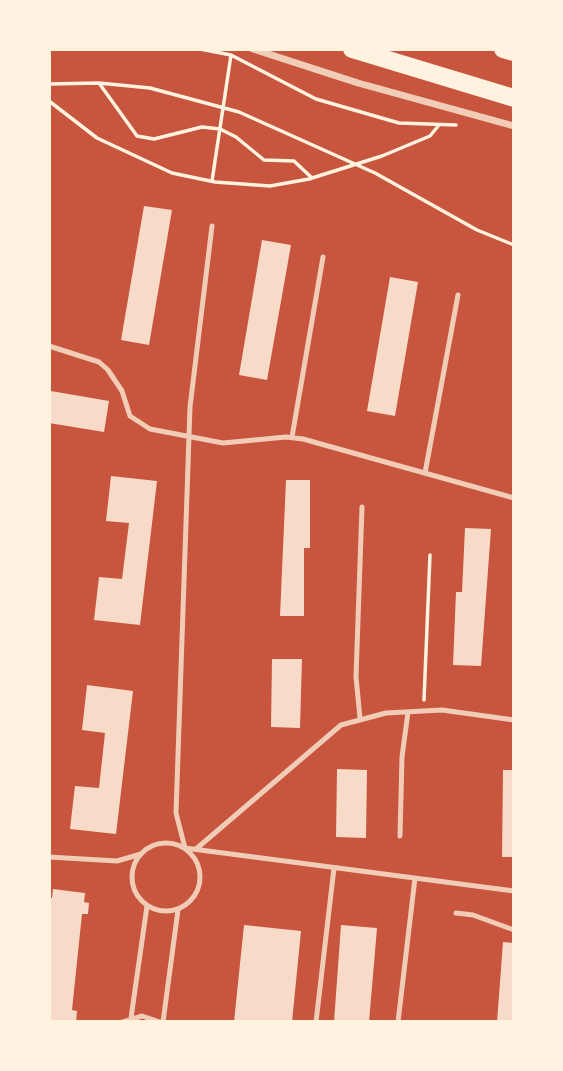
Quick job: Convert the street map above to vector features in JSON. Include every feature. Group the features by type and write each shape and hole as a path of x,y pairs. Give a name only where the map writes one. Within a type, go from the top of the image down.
{"main road":[{"path":"352,49 514,98"},
{"path":"503,49 514,52"}],"street":[{"path":"253,49 358,83 514,126"}],"lane":[{"path":"141,854 132,876 134,888 147,906 167,912 188,905 200,887 199,865 185,848 176,813 190,407 212,226"},
{"path":"292,438 323,257"},
{"path":"425,473 458,295"},
{"path":"49,346 99,362 122,391 130,416 137,423 190,438 223,443 292,438 514,498"},
{"path":"360,718 356,677 362,507"},
{"path":"196,849 341,725 360,718 442,710 514,720"},
{"path":"400,836 402,757 408,712"},
{"path":"49,857 117,862 162,843 514,891"},
{"path":"316,1022 334,867"},
{"path":"398,1022 415,878"},
{"path":"131,1018 147,906"},
{"path":"124,1022 142,1016 162,1022 178,910"},
{"path":"456,913 472,915 514,930"}],"path":[{"path":"200,49 231,55 316,99 399,123 462,125"},
{"path":"212,182 231,55"},
{"path":"99,83 137,136 145,139 202,127 220,129 264,160 294,161 312,178"},
{"path":"49,84 99,83 150,88 223,107 287,131 356,164 477,230 514,245"},
{"path":"49,102 97,138 145,163 172,173 212,182 270,186 312,178 356,164 430,136 439,125"},
{"path":"503,135 514,139 514,164"},
{"path":"424,711 430,555"}],"building":[{"path":"144,206 172,210 149,345 121,340"},
{"path":"262,240 291,245 267,380 239,375"},
{"path":"390,277 418,282 395,416 367,411"},
{"path":"51,391 109,401 104,432 49,423"},
{"path":"111,476 157,481 140,625 94,620 99,577 122,579 129,523 106,521"},
{"path":"286,480 310,480 310,548 304,548 304,616 280,616"},
{"path":"465,528 491,529 481,666 453,665 456,592 462,592"},
{"path":"272,659 302,659 300,728 271,727"},
{"path":"87,685 133,691 116,834 70,829 75,786 99,788 105,733 82,730"},
{"path":"337,769 367,770 366,838 336,837"},
{"path":"503,770 514,770 514,857 502,857"},
{"path":"53,889 85,893 84,902 89,903 88,914 82,914 72,1010 77,1011 76,1022 49,1022 49,898 52,898"},
{"path":"244,925 301,931 292,1022 234,1022"},
{"path":"341,925 377,928 369,1022 334,1022"},
{"path":"503,942 514,943 514,1022 497,1022"}]}
